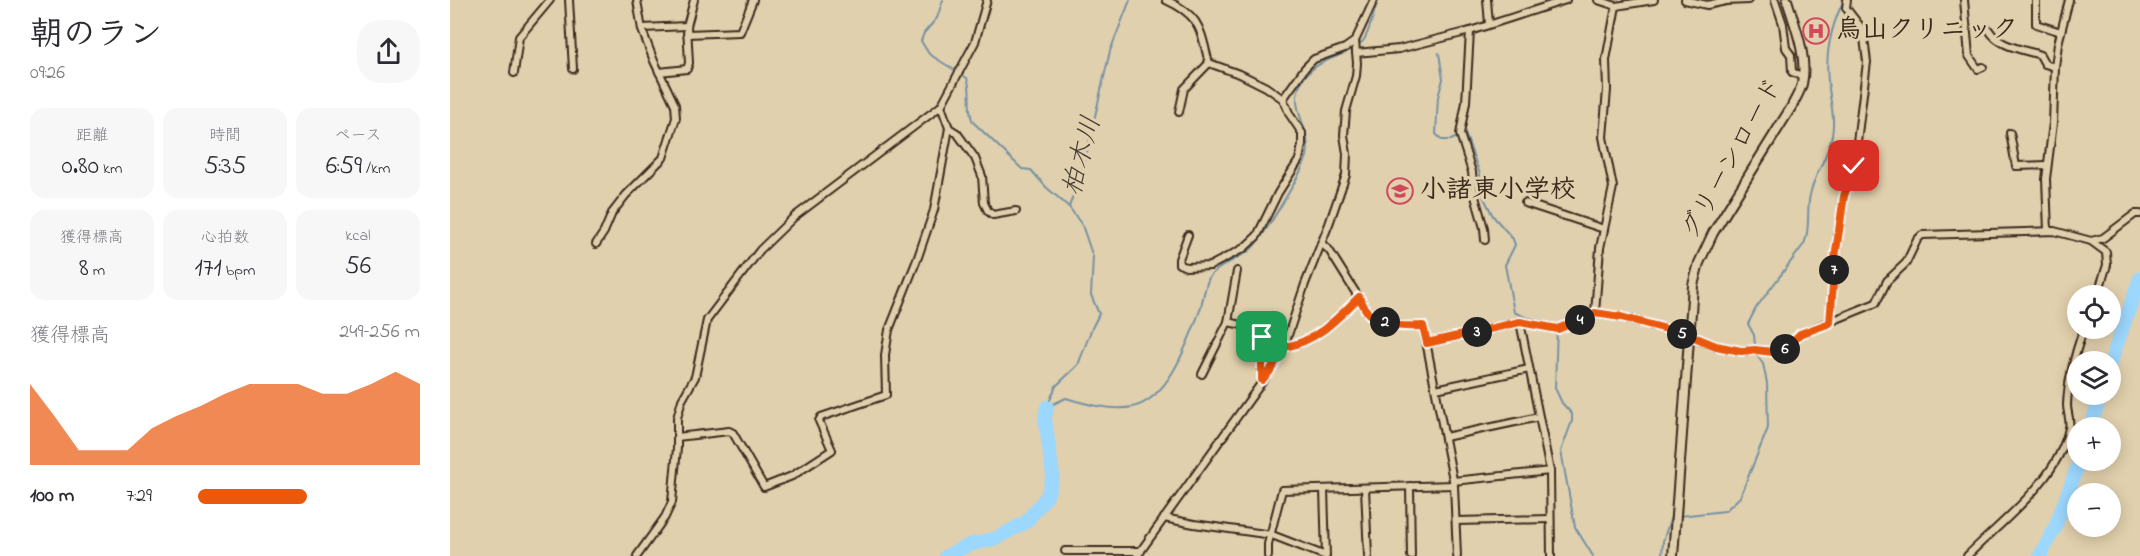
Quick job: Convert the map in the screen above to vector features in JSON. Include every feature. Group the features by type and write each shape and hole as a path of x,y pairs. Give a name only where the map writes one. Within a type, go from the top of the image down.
{"street":[{"path":"514,73 519,37 550,0"},
{"path":"569,0 573,69"},
{"path":"596,244 612,213 626,195 663,158 676,118 675,105 642,28 637,0"},
{"path":"659,72 687,69 689,63 687,27 694,0"},
{"path":"687,34 740,32 753,0"},
{"path":"637,556 665,517 672,502 677,418 682,400 695,377 707,320 760,250 794,217 941,106 975,42 987,0"},
{"path":"1167,0 1188,11 1199,26 1209,63"},
{"path":"1065,551 1139,554 1270,371 1284,347 1346,175 1347,154 1344,135 1346,111 1356,76 1355,41 1374,0"},
{"path":"1487,0 1489,24"},
{"path":"1356,53 1399,49 1470,31 1566,0"},
{"path":"1598,0 1616,6 1654,0"},
{"path":"1685,0 1711,2 1748,0"},
{"path":"1775,0 1783,24 1786,48 1791,55 1792,72 1802,76"},
{"name":"グリーンロード","path":"1674,556 1693,285 1699,263 1713,233 1792,106 1802,85 1803,60 1787,0"},
{"path":"1830,323 1835,258 1844,196 1854,166 1868,62 1863,30 1846,8 1847,0"},
{"path":"1964,0 1970,56 1978,69 1983,67"},
{"path":"2036,0 2037,24 2061,32"},
{"path":"2048,231 2046,179 2053,123 2055,67 2069,0"},
{"path":"1595,313 1600,248 1613,188 1603,137 1607,90 1606,60 1616,6"},
{"path":"642,28 687,27"},
{"path":"1989,30 1992,36 2005,45 2040,55 2045,64 2055,67"},
{"path":"1470,31 1466,102 1460,134 1472,172 1474,193 1485,240"},
{"path":"1284,99 1314,59 1345,48 1355,41"},
{"path":"1188,235 1179,259 1179,264 1186,267 1210,266 1244,248 1257,236 1278,193 1299,160 1302,133 1290,115 1284,99 1242,75 1209,63"},
{"path":"1179,112 1184,89 1209,63"},
{"path":"677,437 733,433 764,487 792,476 832,450 819,421 821,417 886,396 885,355 889,330 934,210 949,128 941,106"},
{"path":"949,128 957,133 975,158 981,176 984,204 988,211 993,215 1016,211"},
{"path":"2010,133 2016,166 2048,165"},
{"path":"1525,203 1604,229"},
{"path":"2091,241 2103,238 2135,214 2140,214"},
{"path":"1427,343 1520,322 1558,329 1595,313 1621,317 1689,335 1716,346 1741,351 1773,352 1785,349 1800,334 1876,303 1887,281 1906,263 1917,240 1922,235 2048,231 2071,234 2091,241 2106,252 2107,264 2100,285"},
{"path":"1321,243 1329,250 1369,314 1379,320 1401,326 1423,326 1454,483 1457,556"},
{"path":"1202,374 1228,322 1237,272"},
{"path":"1284,347 1297,345 1321,333 1359,297"},
{"path":"1228,322 1251,327 1261,334 1262,380"},
{"path":"1520,322 1550,471 1551,556"},
{"path":"1967,556 2045,478 2064,447 2070,424 2067,406 2074,355 2080,339"},
{"path":"1436,389 1530,369"},
{"path":"1445,436 1539,417"},
{"path":"1268,556 1282,490 1454,483 1550,471"},
{"path":"1410,486 1411,556"},
{"path":"1365,488 1368,556"},
{"path":"1164,518 1194,525 1272,535 1326,556 1324,489"},
{"path":"1456,521 1550,519"}],"waterway":[{"path":"943,0 937,18 924,33 921,41 929,54 967,78 973,122 1022,169 1031,170 1069,207"},
{"name":"柏木川","path":"1047,407 1056,386 1078,365 1099,314 1091,295 1093,257 1082,225 1069,207 1084,164 1110,51 1130,0"},
{"path":"1047,407 1066,398 1090,405 1133,407 1146,402 1167,381 1189,340 1209,278 1256,244 1282,205 1304,164 1308,145 1297,98 1304,78 1317,66 1348,51 1365,39 1378,0"},
{"path":"1679,516 1725,511 1740,497 1768,428 1767,383 1763,364 1756,354 1754,335 1748,324 1756,308 1804,244 1806,238 1810,195 1828,150 1833,129 1827,66 1829,43 1844,0"},
{"path":"1439,53 1443,79 1438,97 1436,134 1442,140 1451,140 1465,133 1480,174 1484,198 1493,216 1513,239 1515,245 1505,265 1514,312 1557,325 1555,388 1562,403 1572,414 1572,421 1561,451 1575,527 1593,556"},
{"path":"2115,351 2140,278"},
{"path":"2094,417 2097,405"},
{"name":"柏木川","path":"946,556 969,545 997,538 1026,522 1047,496 1053,476 1045,418 1047,407"},
{"path":"2040,556 2054,530 2076,471"},
{"path":"1662,556 1663,541 1671,517 1673,517"}],"place":[{"name":"烏山クリニック","path":"1816,31"},
{"name":"小諸東小学校","path":"1400,191"}],"route":[{"path":"1262,337 1262,380 1284,347 1297,345 1321,333 1359,297 1369,314 1379,320 1401,326 1423,326 1427,343 1520,322 1547,329 1558,329 1595,313 1621,317 1689,335 1716,346 1741,351 1773,352 1785,349 1800,334 1830,323 1835,258 1844,196 1854,166"}]}
